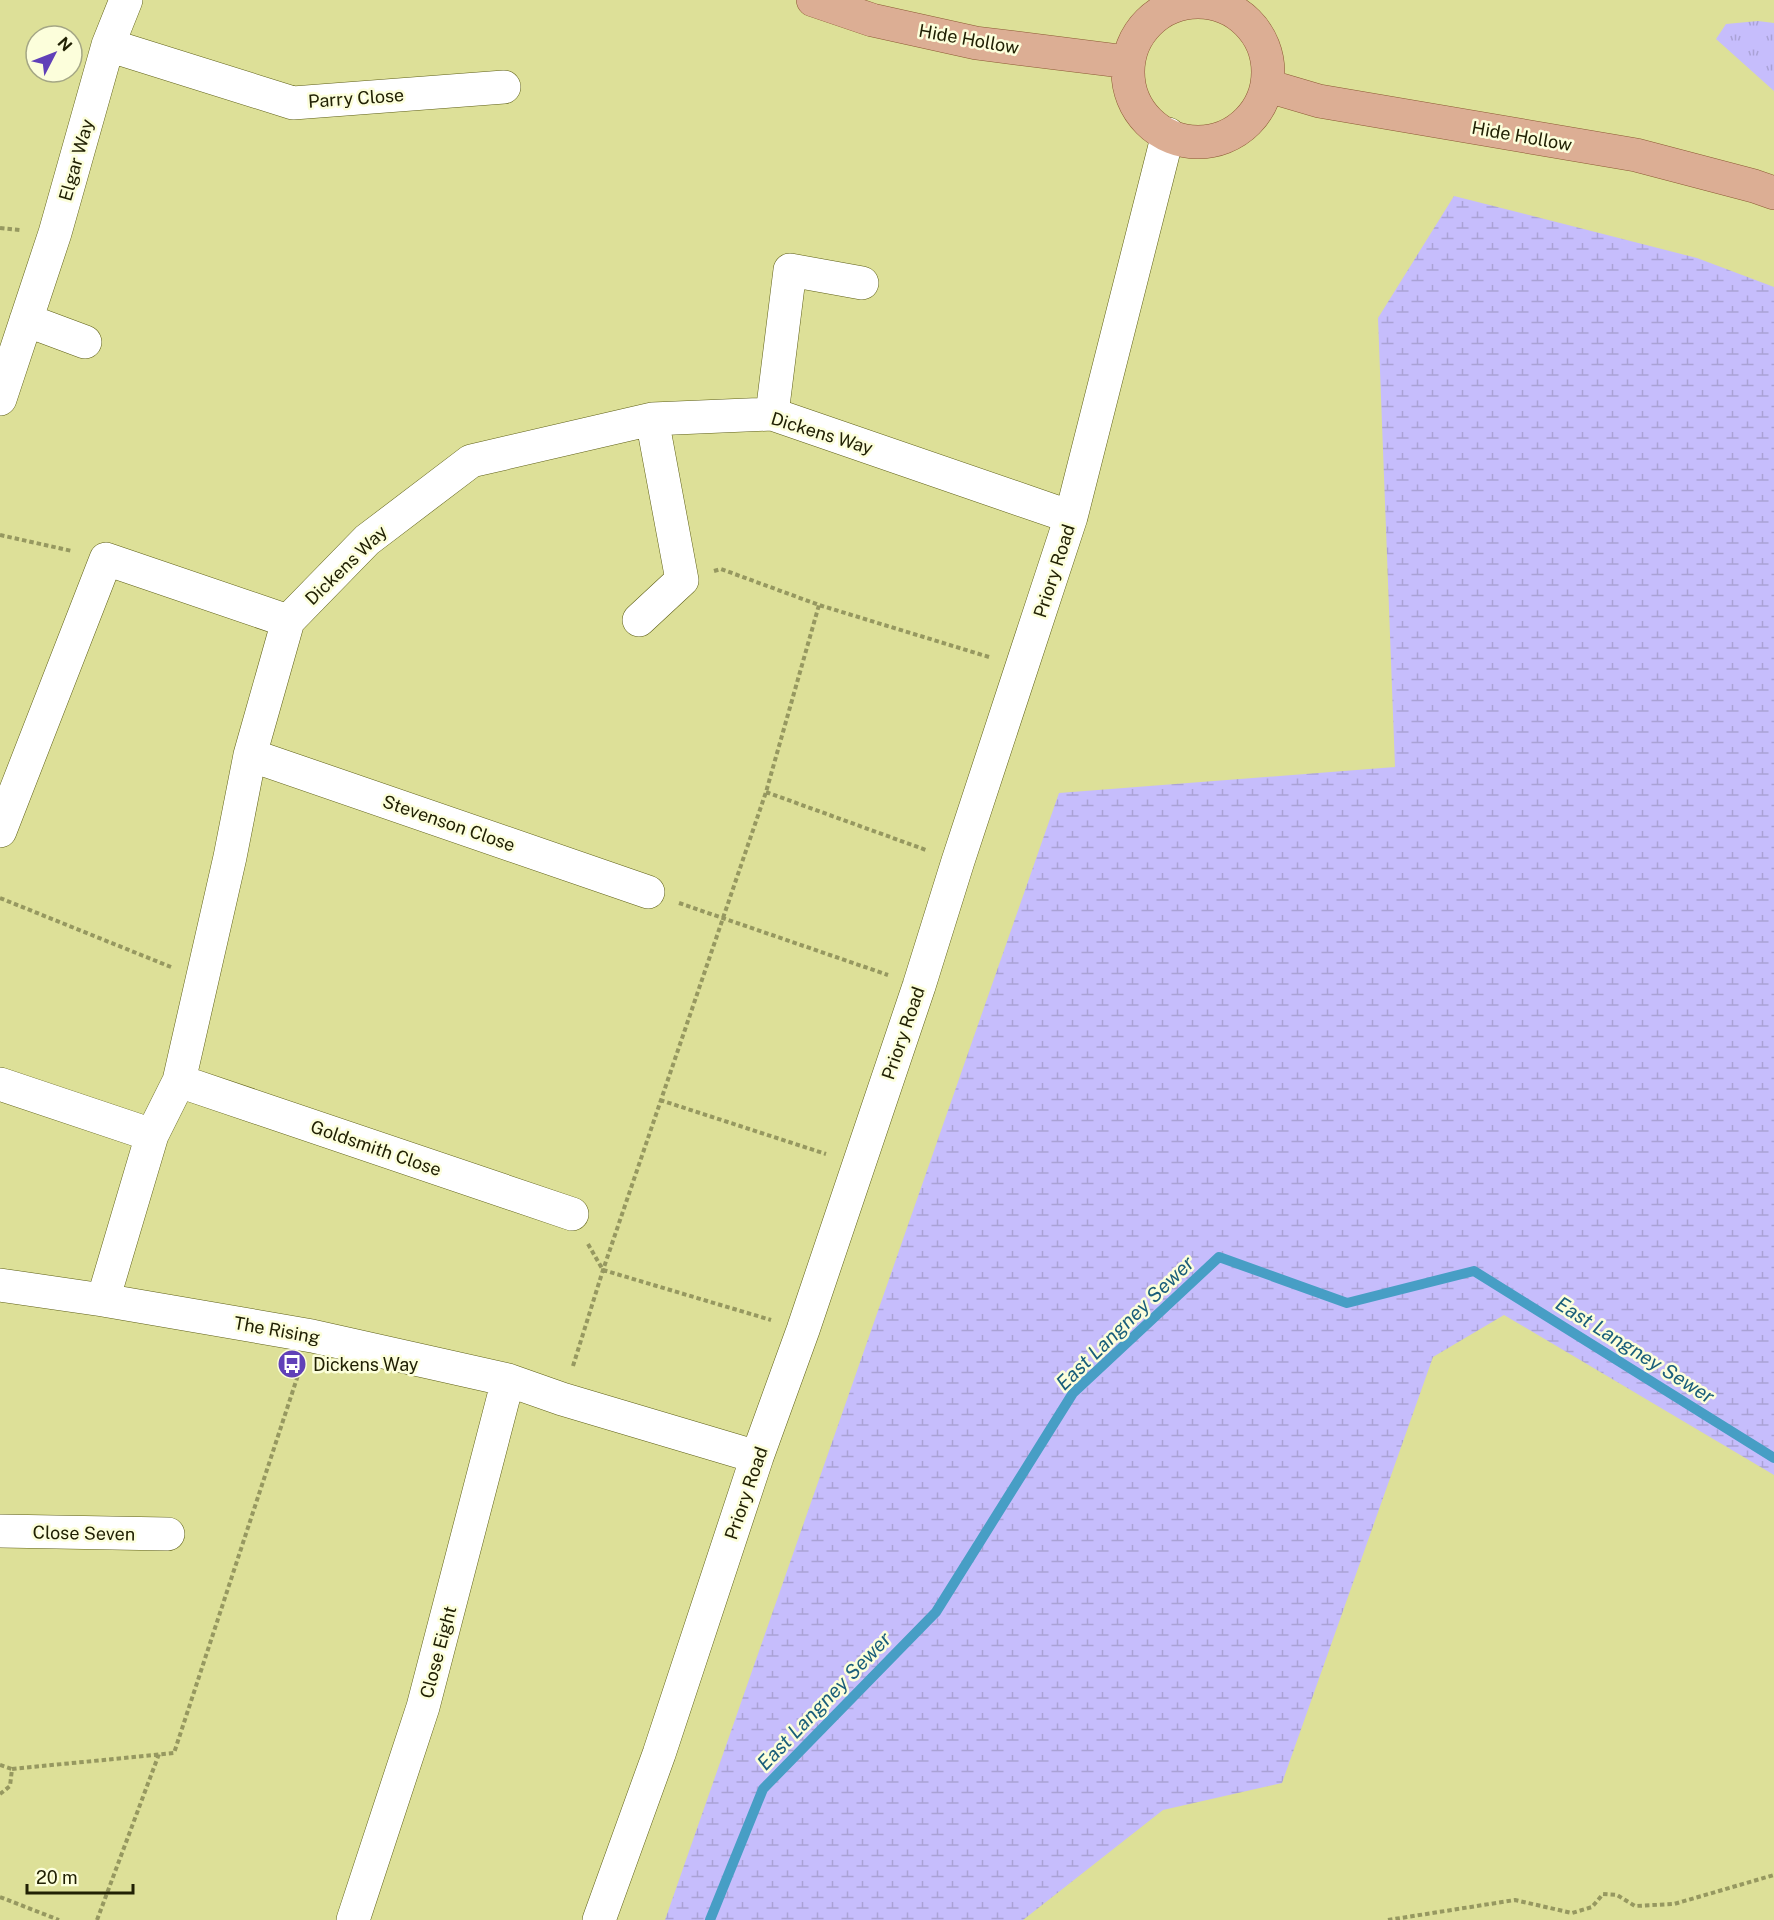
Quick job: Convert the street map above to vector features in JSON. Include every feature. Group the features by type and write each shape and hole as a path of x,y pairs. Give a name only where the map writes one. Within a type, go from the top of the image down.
{"main road":[{"name":"Hide Hollow","path":"813,0 872,20 976,43 1128,62"},
{"path":"1211,2 1235,12 1257,32 1267,54 1268,86 1261,105 1248,122 1226,137 1203,143 1186,142 1155,128 1137,107 1128,83 1128,62 1137,37 1152,18 1184,3 1211,2"},
{"name":"Hide Hollow","path":"1268,86 1319,101 1636,155 1774,193"}],"street":[{"name":"Elgar Way","path":"0,399 55,233 108,45 126,0"},
{"name":"Parry Close","path":"108,45 293,103 504,87"},
{"name":"Priory Road","path":"599,1920 659,1754 757,1457 803,1330 920,986 958,861 1071,517 1168,134"},
{"path":"772,414 790,270 862,283"},
{"path":"26,320 85,342"},
{"name":"Dickens Way","path":"103,1300 152,1135 179,1081 230,857 250,755 288,621 367,540 471,461 652,419 772,414 1071,517"},
{"path":"639,620 682,580 652,419"},
{"path":"0,831 106,559 288,621"},
{"name":"Stevenson Close","path":"250,755 648,892"},
{"name":"Goldsmith Close","path":"179,1081 572,1214"},
{"path":"0,1084 152,1135"},
{"name":"The Rising","path":"0,1285 103,1300 312,1336 508,1380 562,1399 757,1457"},
{"name":"Close Eight","path":"353,1920 423,1707 508,1380"},
{"name":"Close Seven","path":"0,1531 168,1534"}],"path":[{"path":"0,535 106,559"},
{"path":"682,580 721,569 819,604 1022,668"},
{"path":"562,1399 660,1100 766,792 819,604"},
{"path":"766,792 958,861"},
{"path":"648,892 920,986"},
{"path":"0,898 202,979"},
{"path":"660,1100 858,1164"},
{"path":"572,1214 603,1270 803,1330"},
{"path":"0,1765 12,1769 174,1753 312,1336"},
{"path":"97,1920 159,1754"},
{"path":"0,1794 10,1786 12,1769"},
{"path":"1388,1920 1515,1900 1572,1913 1592,1907 1603,1894 1617,1895 1635,1906 1674,1904 1774,1875"},
{"path":"0,1897 59,1920"}],"green space":[{"path":"1758,21 1774,23 1774,91 1716,39 1726,24"},
{"path":"1454,196 1697,258 1774,287 1774,1475 1504,1315 1433,1357 1282,1783 1163,1810 1023,1920 665,1920 1059,793 1395,767 1378,318"}],"waterway":[{"name":"East Langney Sewer","path":"710,1920 763,1789 936,1612 1073,1393 1219,1257 1347,1303 1474,1271 1774,1458"}],"place":[{"name":"Dickens Way","path":"292,1364"}]}
